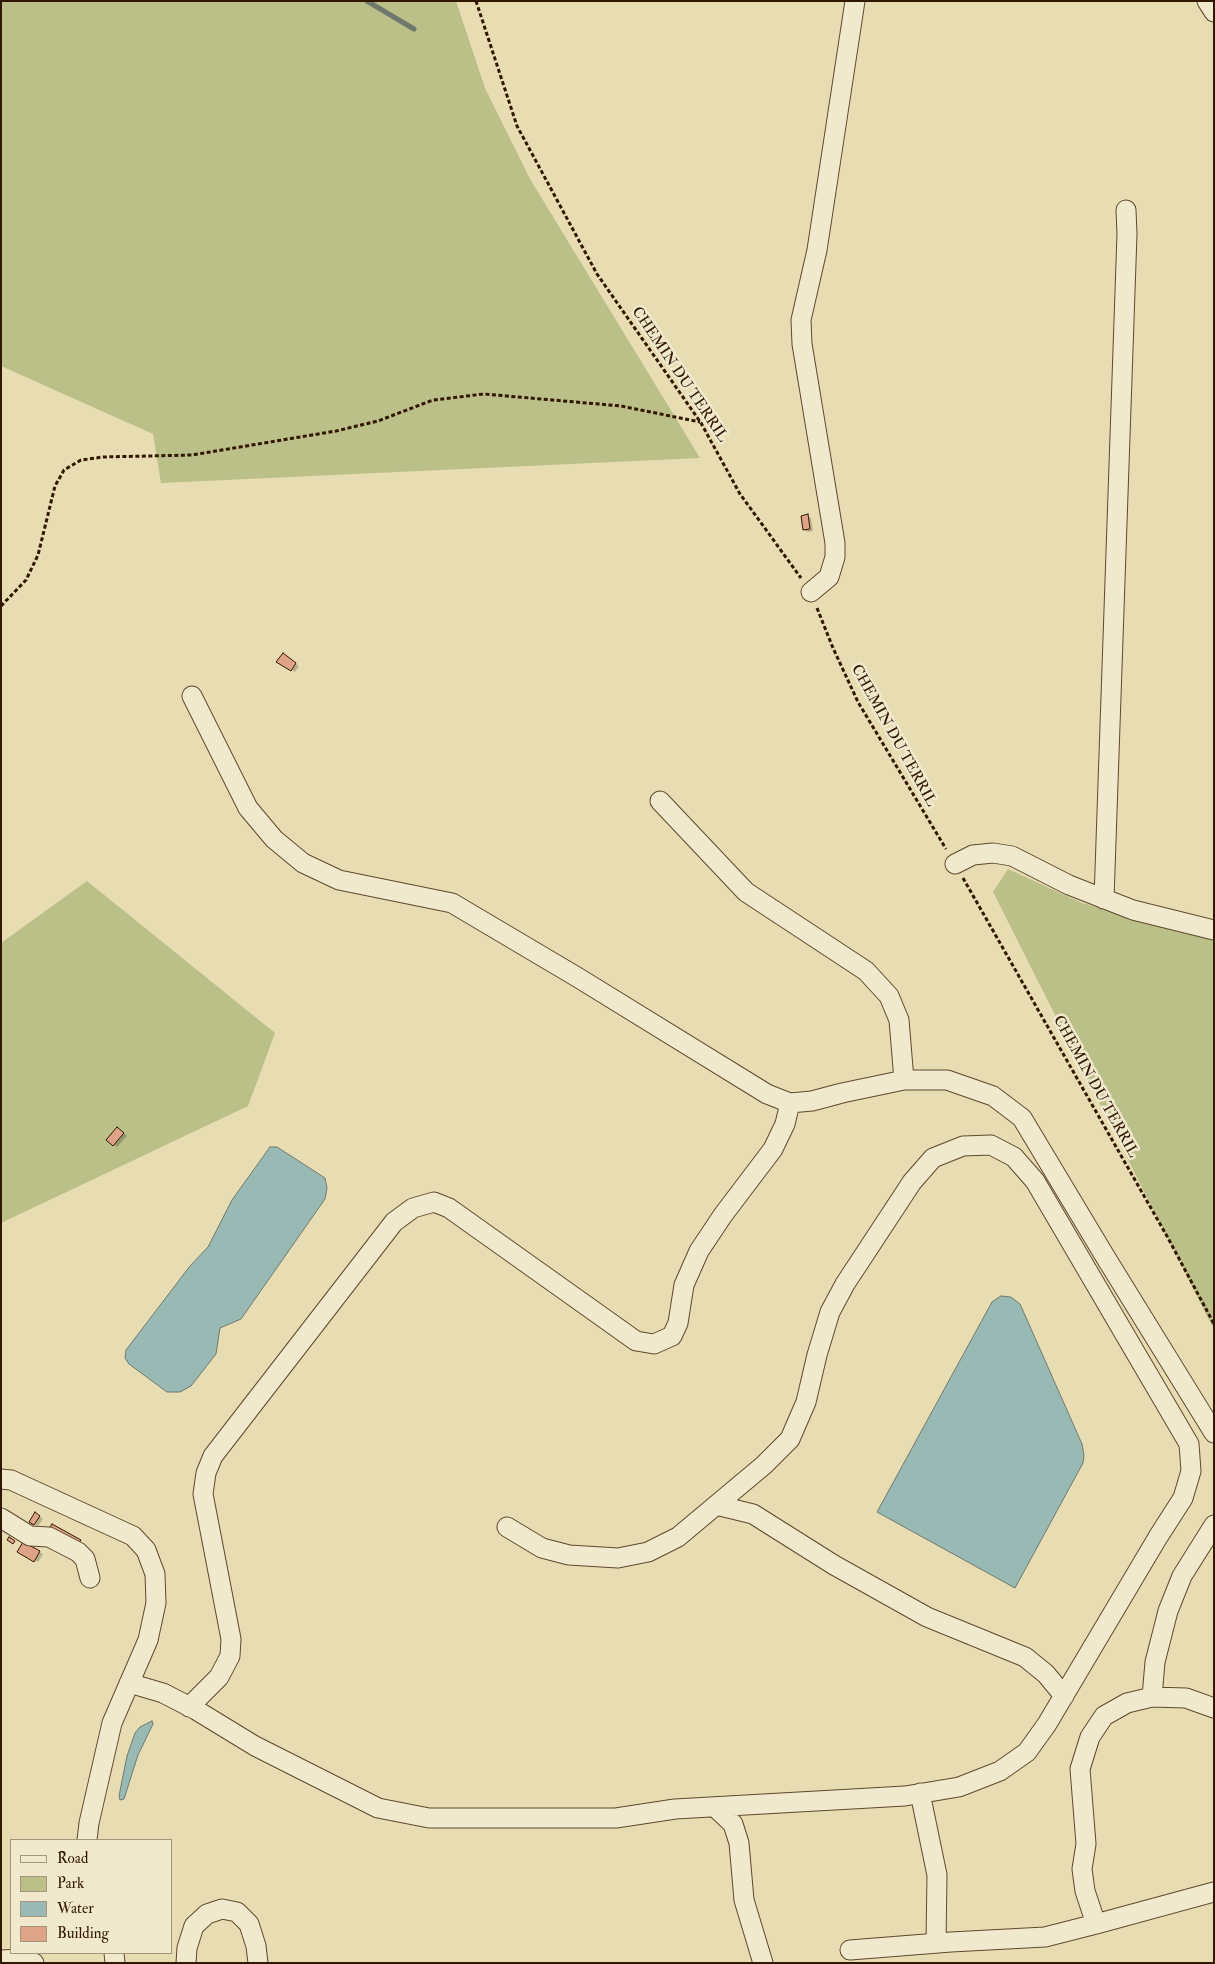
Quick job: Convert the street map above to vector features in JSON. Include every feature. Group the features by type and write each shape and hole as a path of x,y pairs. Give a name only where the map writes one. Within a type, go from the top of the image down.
{"lane":[{"path":"811,592 829,577 835,557 835,543 802,344 801,320 816,250 855,1"},
{"path":"1207,1 1214,12"},
{"path":"1104,899 1127,234 1126,210"},
{"path":"192,696 248,808 274,839 303,863 339,880 452,903 577,977 767,1094 790,1103 812,1101 904,1080 947,1080 993,1096 1022,1118 1214,1433"},
{"path":"660,801 746,892 866,971 889,996 899,1020 904,1080"},
{"path":"955,864 974,855 993,853 1012,856 1069,885 1133,910 1214,930"},
{"path":"190,1707 220,1677 230,1656 231,1639 203,1494 206,1474 213,1456 394,1222 413,1208 434,1202 449,1208 636,1341 654,1344 672,1336 678,1323 684,1286 699,1251 723,1215 773,1149 785,1124 790,1103"},
{"path":"129,1684 163,1693 255,1746 378,1808 429,1818 616,1818 675,1810 905,1796 959,1787 1000,1771 1027,1752 1047,1724 1182,1498 1191,1471 1189,1444 1035,1181 1014,1157 991,1145 963,1146 933,1158 912,1182 845,1284 830,1312 806,1402 790,1439 764,1465 678,1536 648,1552 618,1558 569,1555 542,1548 507,1527"},
{"path":"1,1479 11,1480 133,1536 146,1550 154,1574 156,1603 148,1640 112,1723 89,1823 87,1839"},
{"path":"716,1505 753,1514 834,1565 927,1617 1026,1657 1046,1674 1064,1696"},
{"path":"1,1518 30,1536 49,1537 78,1552 85,1559 90,1578"},
{"path":"1152,1698 1155,1662 1168,1611 1182,1576 1214,1525"},
{"path":"1096,1924 1085,1891 1082,1869 1086,1844 1080,1769 1090,1737 1104,1716 1127,1703 1152,1698 1186,1698 1214,1708"},
{"path":"920,1793 937,1875 936,1943"},
{"path":"715,1807 733,1824 739,1842 744,1900 763,1963"},
{"path":"850,1950 1046,1937 1214,1892"},
{"path":"186,1963 187,1948 194,1926 207,1914 222,1909 237,1912 249,1924 256,1946 258,1963"},
{"path":"1,1960 20,1959 34,1963"}],"path":[{"name":"CHEMIN DU TERRIL","path":"476,1 517,126 597,274 701,422 740,494 811,592 833,648 858,702 955,864 1153,1212 1214,1324"},
{"path":"1,606 26,580 38,554 55,486 64,470 81,460 103,457 192,455 336,431 378,421 433,400 484,394 621,406 701,422"}],"green space":[{"path":"1,1 456,1 485,88 530,179 700,458 161,483 153,434 1,366"},
{"path":"1008,869 1082,903 1167,926 1214,936 1214,1330 993,892"},
{"path":"87,881 275,1033 248,1106 1,1223 1,943"}],"water":[{"path":"270,1147 277,1147 325,1178 327,1188 325,1199 241,1319 220,1328 216,1354 191,1386 180,1392 167,1392 129,1364 125,1358 126,1350 190,1266 208,1247 232,1200"},
{"path":"1001,1296 1011,1297 1020,1304 1082,1444 1084,1455 1083,1463 1015,1588 877,1512 992,1302"},
{"path":"152,1721 153,1724 138,1755 124,1799 120,1800 119,1796 127,1756 135,1733 140,1727"}],"building":[{"path":"808,514 810,529 803,530 801,516"},
{"path":"283,653 296,663 291,671 276,662"},
{"path":"117,1127 124,1133 113,1146 106,1140"},
{"path":"35,1512 40,1516 34,1525 29,1522"},
{"path":"52,1524 81,1540 77,1546 48,1530"},
{"path":"9,1537 15,1541 13,1544 7,1540"},
{"path":"23,1542 40,1551 34,1562 17,1552"}],"waterway":[{"path":"367,1 414,29"}]}
